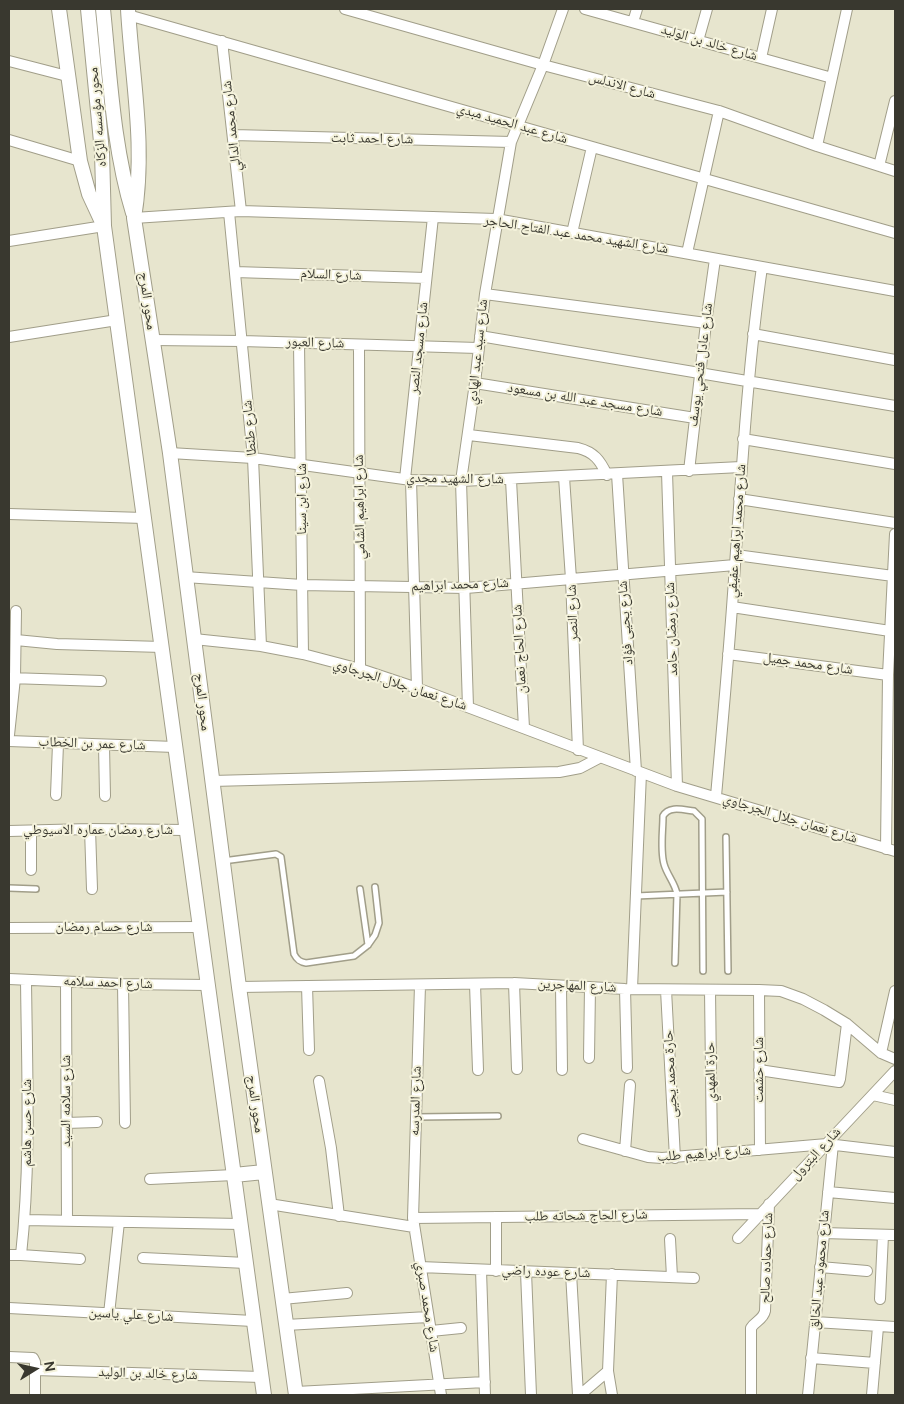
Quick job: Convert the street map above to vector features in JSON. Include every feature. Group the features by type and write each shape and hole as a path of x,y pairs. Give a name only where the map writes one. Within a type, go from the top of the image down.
{"main road":[{"path":"60,9 67,76 80,161 89,194 104,226 264,1395"},
{"name":"محور مؤسسه الزكاه","path":"88,9 104,177 104,226"},
{"name":"محور مؤسسه الزكاه","path":"103,9 120,164 134,218"},
{"name":"محور المرج","path":"128,12 140,154 134,218 170,453 238,987 296,1394"},
{"path":"234,1175 264,1172"}],"street":[{"name":"شارع الاندلس","path":"345,9 543,65 719,111 817,146 895,171"},
{"name":"شارع سيد عبد الهادي","path":"468,707 466,588 461,481 475,383 484,294 511,142 543,65 563,9"},
{"name":"شارع خالد بن الوليد","path":"585,9 832,78"},
{"path":"633,22 637,9"},
{"path":"698,40 707,9"},
{"path":"761,58 772,9"},
{"path":"817,146 847,9"},
{"name":"شارع عبد الحميد مبدي","path":"128,12 222,41 895,233"},
{"name":"شارع محمد الدالي","path":"222,41 241,211"},
{"path":"9,62 67,76"},
{"path":"880,166 895,101"},
{"path":"686,253 719,111"},
{"name":"شارع احمد ثابت","path":"233,135 511,142"},
{"path":"9,140 80,161"},
{"path":"572,233 592,146"},
{"name":"شارع الشهيد محمد عبد الفتاح الحاجر","path":"134,218 241,211 496,219 895,291"},
{"name":"شارع طنطا","path":"229,212 253,458 261,646"},
{"name":"شارع مسجد النصر","path":"418,688 408,479 419,346 433,217"},
{"path":"9,241 104,226"},
{"name":"شارع عادل فتحي يوسف","path":"689,471 715,259"},
{"name":"شارع محمد ابراهيم عفيفي","path":"716,796 752,334 762,267"},
{"name":"شارع السلام","path":"235,272 426,278"},
{"path":"484,294 706,323"},
{"path":"9,337 117,320"},
{"path":"752,334 895,360"},
{"path":"480,336 895,406"},
{"name":"شارع العبور","path":"153,340 478,348"},
{"name":"شارع ابن سينا","path":"299,343 303,654"},
{"name":"شارع ابراهيم الشامي","path":"359,345 360,669"},
{"name":"شارع مسجد عبد الله بن مسعود","path":"475,383 695,418"},
{"path":"468,435 588,450 596,455 612,474"},
{"path":"743,439 895,464"},
{"name":"شارع الشهيد مجدي","path":"170,453 253,458 408,479 461,481 741,467"},
{"name":"شارع رمضان حامد","path":"667,472 677,786"},
{"name":"شارع يحيى فؤاد","path":"612,474 623,574 638,772 636,896 629,989 627,1068"},
{"name":"شارع النصر","path":"564,477 571,579 578,750"},
{"name":"شارع الحاج نعمان","path":"511,480 524,728"},
{"path":"739,499 895,523"},
{"path":"9,514 144,518"},
{"path":"890,850 891,705 888,675 892,658 890,631 893,602 892,576 895,534"},
{"name":"شارع محمد ابراهيم","path":"185,576 302,585 466,588 670,570 735,560 892,576"},
{"path":"732,607 890,631"},
{"path":"9,735 16,640 16,611"},
{"name":"شارع نعمان جلال الجرجاوي","path":"194,639 261,646 303,654 360,669 418,688 677,786 716,796 890,850"},
{"path":"16,640 57,644 162,647"},
{"name":"شارع محمد جميل","path":"728,654 888,675"},
{"path":"12,678 101,681"},
{"name":"شارع عمر بن الخطاب","path":"9,741 175,748"},
{"path":"56,795 58,744"},
{"path":"104,745 105,796"},
{"path":"212,780 559,772 580,768 599,758"},
{"path":"90,829 92,889"},
{"name":"شارع رمضان عماره الاسيوطي","path":"9,831 90,829 186,830"},
{"path":"31,831 31,870"},
{"name":"شارع حسام رمضان","path":"9,928 200,928"},
{"name":"شارع احمد سلامه","path":"9,979 123,984 207,985"},
{"name":"شارع حسن هاشم","path":"20,1255 24,1220 27,1150 26,980"},
{"name":"شارع سلامه السيد","path":"66,982 67,1221"},
{"path":"123,984 125,1123"},
{"path":"475,984 478,1070"},
{"path":"514,984 516,1069"},
{"name":"شارع المهاجرين","path":"238,987 514,984 629,989 759,990 781,992 824,1010 847,1024 881,1053 895,1059"},
{"name":"شارع المدرسه","path":"413,1222 420,985"},
{"path":"307,986 308,1050"},
{"path":"561,986 562,1070"},
{"path":"589,1058 590,987"},
{"name":"حارة محمد يحيى","path":"666,990 675,1158"},
{"name":"حارة المهدي","path":"710,990 712,1154"},
{"name":"شارع حشمت","path":"759,990 760,1150"},
{"path":"881,1053 895,991"},
{"path":"759,1070 838,1082 840,1079 847,1024"},
{"name":"شارع البترول","path":"738,1238 769,1204 830,1144 873,1094 895,1072"},
{"path":"319,1081 331,1148 339,1216"},
{"path":"625,1151 630,1085"},
{"path":"873,1094 895,1100"},
{"path":"66,1123 97,1122"},
{"name":"شارع ابراهيم طلب","path":"583,1139 648,1157 675,1158 830,1144 895,1152"},
{"name":"شارع محمود عبد الخالق","path":"808,1395 828,1192 830,1144"},
{"path":"150,1178 234,1175"},
{"path":"828,1192 895,1198"},
{"name":"شارع الحاج شحاته طلب","path":"269,1204 339,1216 413,1222 496,1217 760,1214"},
{"name":"شارع حماده صالح","path":"750,1395 751,1328 763,1318 765,1311 769,1204"},
{"path":"496,1217 496,1271"},
{"path":"24,1220 240,1224"},
{"path":"109,1314 118,1222"},
{"name":"شارع محمد صبري","path":"413,1222 440,1390"},
{"path":"823,1233 895,1235"},
{"path":"880,1299 883,1235"},
{"path":"670,1239 672,1277"},
{"path":"9,1255 80,1258"},
{"path":"143,1258 246,1263"},
{"name":"شارع عوده راضي","path":"420,1267 694,1278"},
{"path":"820,1267 867,1272"},
{"path":"481,1270 485,1395"},
{"path":"526,1272 531,1395"},
{"path":"572,1273 579,1395"},
{"path":"612,1274 608,1371 612,1395"},
{"path":"282,1299 347,1293"},
{"name":"شارع علي ياسين","path":"9,1308 253,1321"},
{"path":"286,1325 428,1317"},
{"path":"815,1322 878,1327 895,1326"},
{"path":"872,1395 878,1327"},
{"path":"431,1331 460,1328"},
{"path":"9,1357 31,1357 35,1370 35,1395"},
{"path":"812,1358 875,1363"},
{"name":"شارع خالد بن الوليد","path":"35,1370 261,1377"},
{"path":"579,1395 608,1371"},
{"path":"296,1394 440,1390 484,1382"}],"lane":[{"path":"675,963 677,894 665,867 663,856 663,816 665,812 671,809 694,811 702,819 703,971"},
{"path":"726,837 728,971"},
{"path":"222,861 276,854 282,857 294,954 296,959 306,964 354,956 368,945 375,935 379,923 376,887"},
{"path":"9,888 36,889"},
{"path":"360,889 368,945"},
{"path":"636,896 727,892"},
{"path":"416,1117 498,1116"}]}
